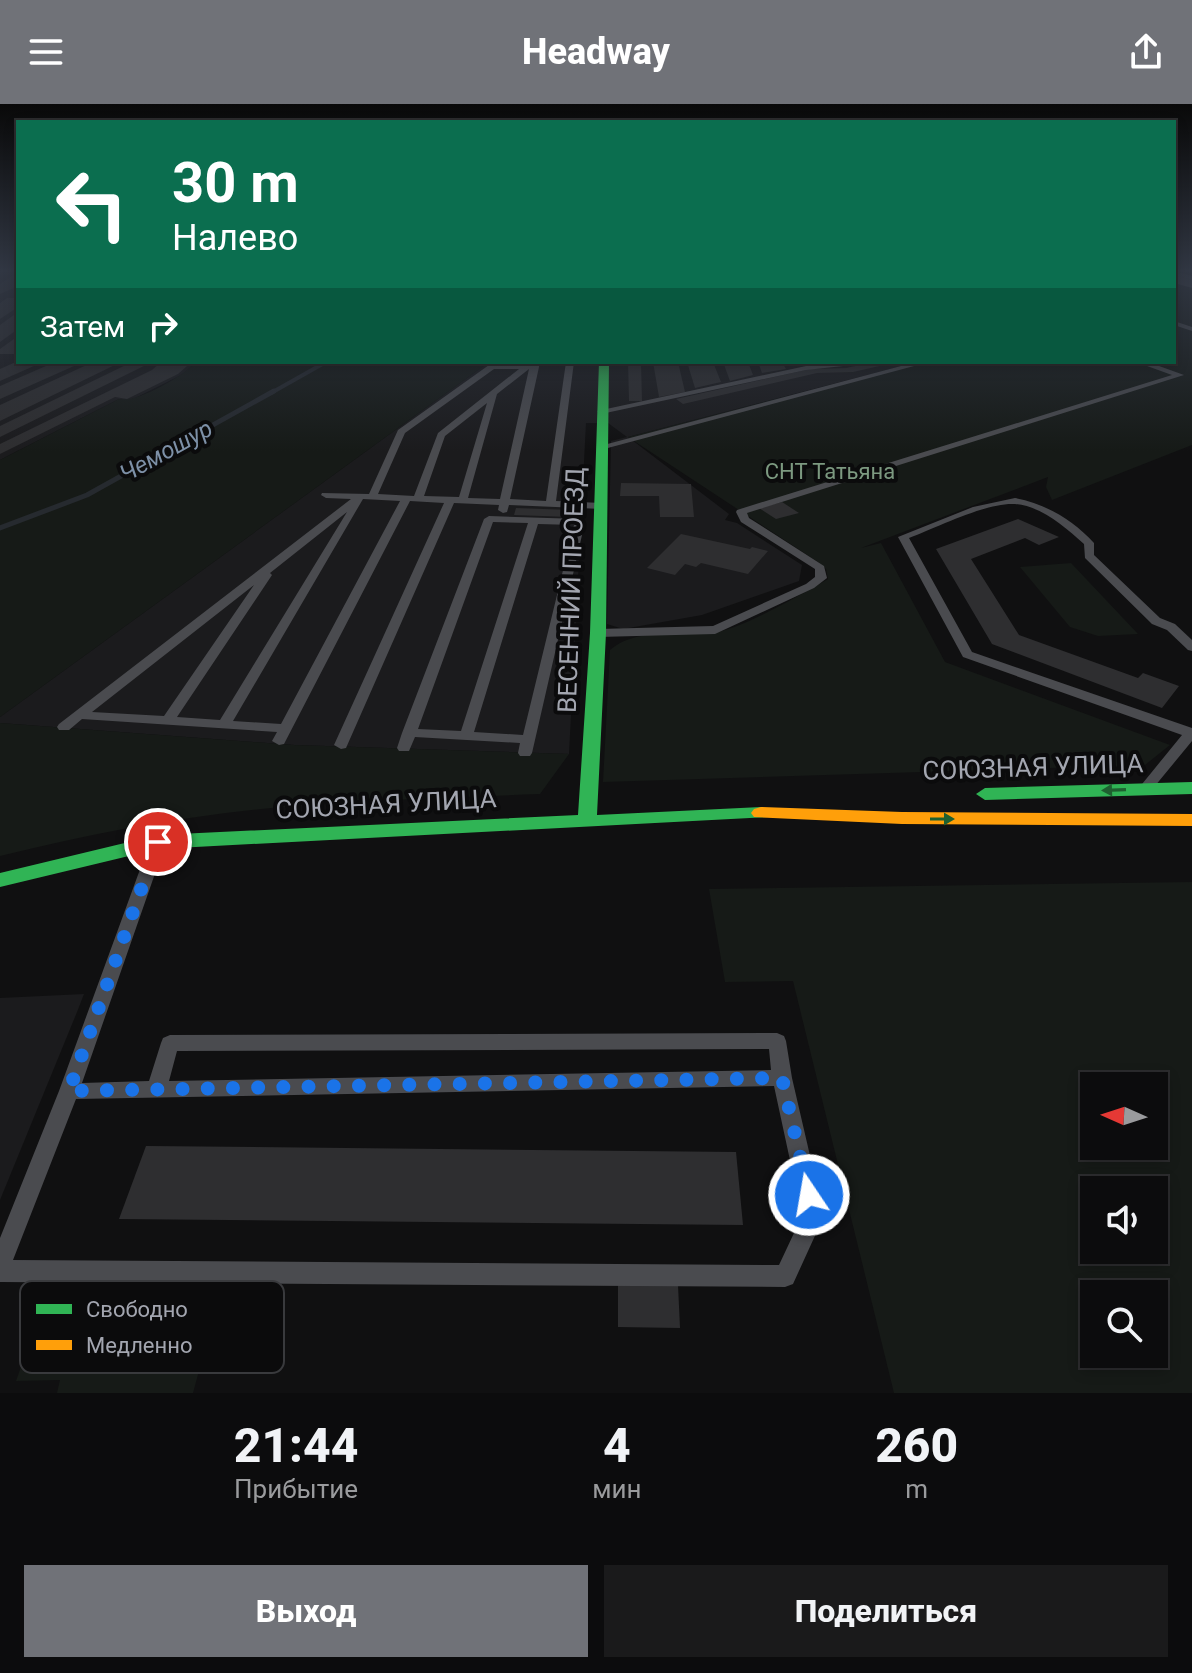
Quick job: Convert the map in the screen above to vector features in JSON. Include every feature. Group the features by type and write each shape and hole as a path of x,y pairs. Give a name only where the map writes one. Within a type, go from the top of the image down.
{"main road":[{"name":"ВЕСЕННИЙ ПРОЕЗД","path":"587,819 598,633 604,364"},
{"name":"СОЮЗНАЯ УЛИЦА","path":"972,795 1192,788"},
{"name":"СОЮЗНАЯ УЛИЦА","path":"780,812 887,798 902,818"},
{"name":"СОЮЗНАЯ УЛИЦА","path":"0,880 158,842 587,819 780,812 902,818 1192,820"}],"lane":[{"path":"551,502 570,364"},
{"path":"601,411 806,368 843,364"},
{"path":"601,447 917,364"},
{"path":"598,633 715,630 810,586 821,578 820,568 745,520 741,512 1180,375 1146,364"},
{"path":"80,715 224,724 283,735 412,498 441,435 532,365"},
{"path":"224,724 367,497 401,432 492,367 532,365"},
{"path":"499,519 506,501 532,365"},
{"path":"341,745 457,499 494,392"},
{"path":"326,495 602,506"},
{"path":"64,727 273,565 367,497"},
{"path":"1145,789 1191,733 967,654 903,537 1004,501 1023,503 1066,522 1089,543 1089,556 1156,621 1171,627 1192,647"},
{"path":"404,748 409,733 489,519 580,522 527,746 466,736 409,733"},
{"path":"466,736 534,520"},
{"path":"168,721 273,565"},
{"path":"157,1088 170,1043 777,1041 782,1078 813,1216 785,1276 0,1268 69,1091 158,842"},
{"path":"69,1091 782,1078"}],"shaded area":[{"path":"0,330 16,330 16,364 194,364 183,374 129,401 119,399 0,460"},
{"path":"486,364 909,364 628,437 729,514 725,520 737,523 802,565 799,581 702,615 623,629 607,624 611,441 627,437 608,423 586,423 569,754 294,745 0,723 0,717"},
{"path":"84,994 77,1012 0,1200 0,998"}],"green space":[{"name":"СНТ Татьяна","path":"1176,330 1192,330 1192,445 1052,500 1046,487 1048,477 861,548 881,543 945,662 1170,745 1145,765 603,782 610,650 620,643 645,635 711,633 738,626 828,579 826,569 818,562 628,437 912,364 1176,364"},
{"path":"186,364 486,364 0,717 0,460 119,399 136,397 158,388 193,365"},
{"path":"1071,563 1138,634 1098,636 1070,627 1020,567"},
{"path":"0,723 294,745 569,754 540,794 366,801 230,812 76,838 0,856"},
{"path":"1192,882 1192,1393 894,1393 793,981 725,982 709,889"},
{"path":"20,1370 20,1373 198,1373 193,1393 57,1393 60,1380 16,1381"}],"building":[{"path":"0,330 16,330 16,330 0,342"},
{"path":"16,337 16,354 0,354 0,349"},
{"path":"16,362 38,364 0,381 0,369"},
{"path":"50,364 79,364 0,399 0,386"},
{"path":"89,364 117,364 0,421 0,405"},
{"path":"128,364 148,364 0,437 0,426"},
{"path":"159,364 187,366 178,374 127,399 115,397 0,454 0,444"},
{"path":"628,364 641,364 642,401 629,401"},
{"path":"653,364 678,364 685,392 659,397"},
{"path":"688,364 714,364 721,382 695,388"},
{"path":"724,364 749,364 753,375 730,381"},
{"path":"759,364 783,364 786,369 762,373"},
{"path":"889,364 853,372 817,373 683,404 676,399 810,369"},
{"path":"621,483 691,484 694,517 660,517 659,496 620,496"},
{"path":"782,502 799,513 776,519 759,508"},
{"path":"516,508 571,510 570,517 514,515"},
{"path":"1018,519 1059,537 1039,545 1025,538 971,559 1019,635 1138,678 1143,673 1179,686 1162,708 992,644 936,549"},
{"path":"681,534 768,551 748,574 701,563 696,567 685,564 675,575 647,568"},
{"path":"146,1146 736,1152 743,1225 119,1219"},
{"path":"618,1285 678,1285 680,1328 618,1327"}],"waterway":[{"name":"Чемошур","path":"271,393 322,364"},
{"name":"Чемошур","path":"0,528 87,495 274,391"}],"traffic: fast":[{"path":"587,819 598,633 604,364"},
{"path":"985,794 1192,788"},
{"path":"0,880 158,842 761,813"}],"traffic: slow":[{"path":"761,813 902,818 1192,820"}],"route":[{"path":"158,842 69,1091 782,1078 809,1195"}]}
